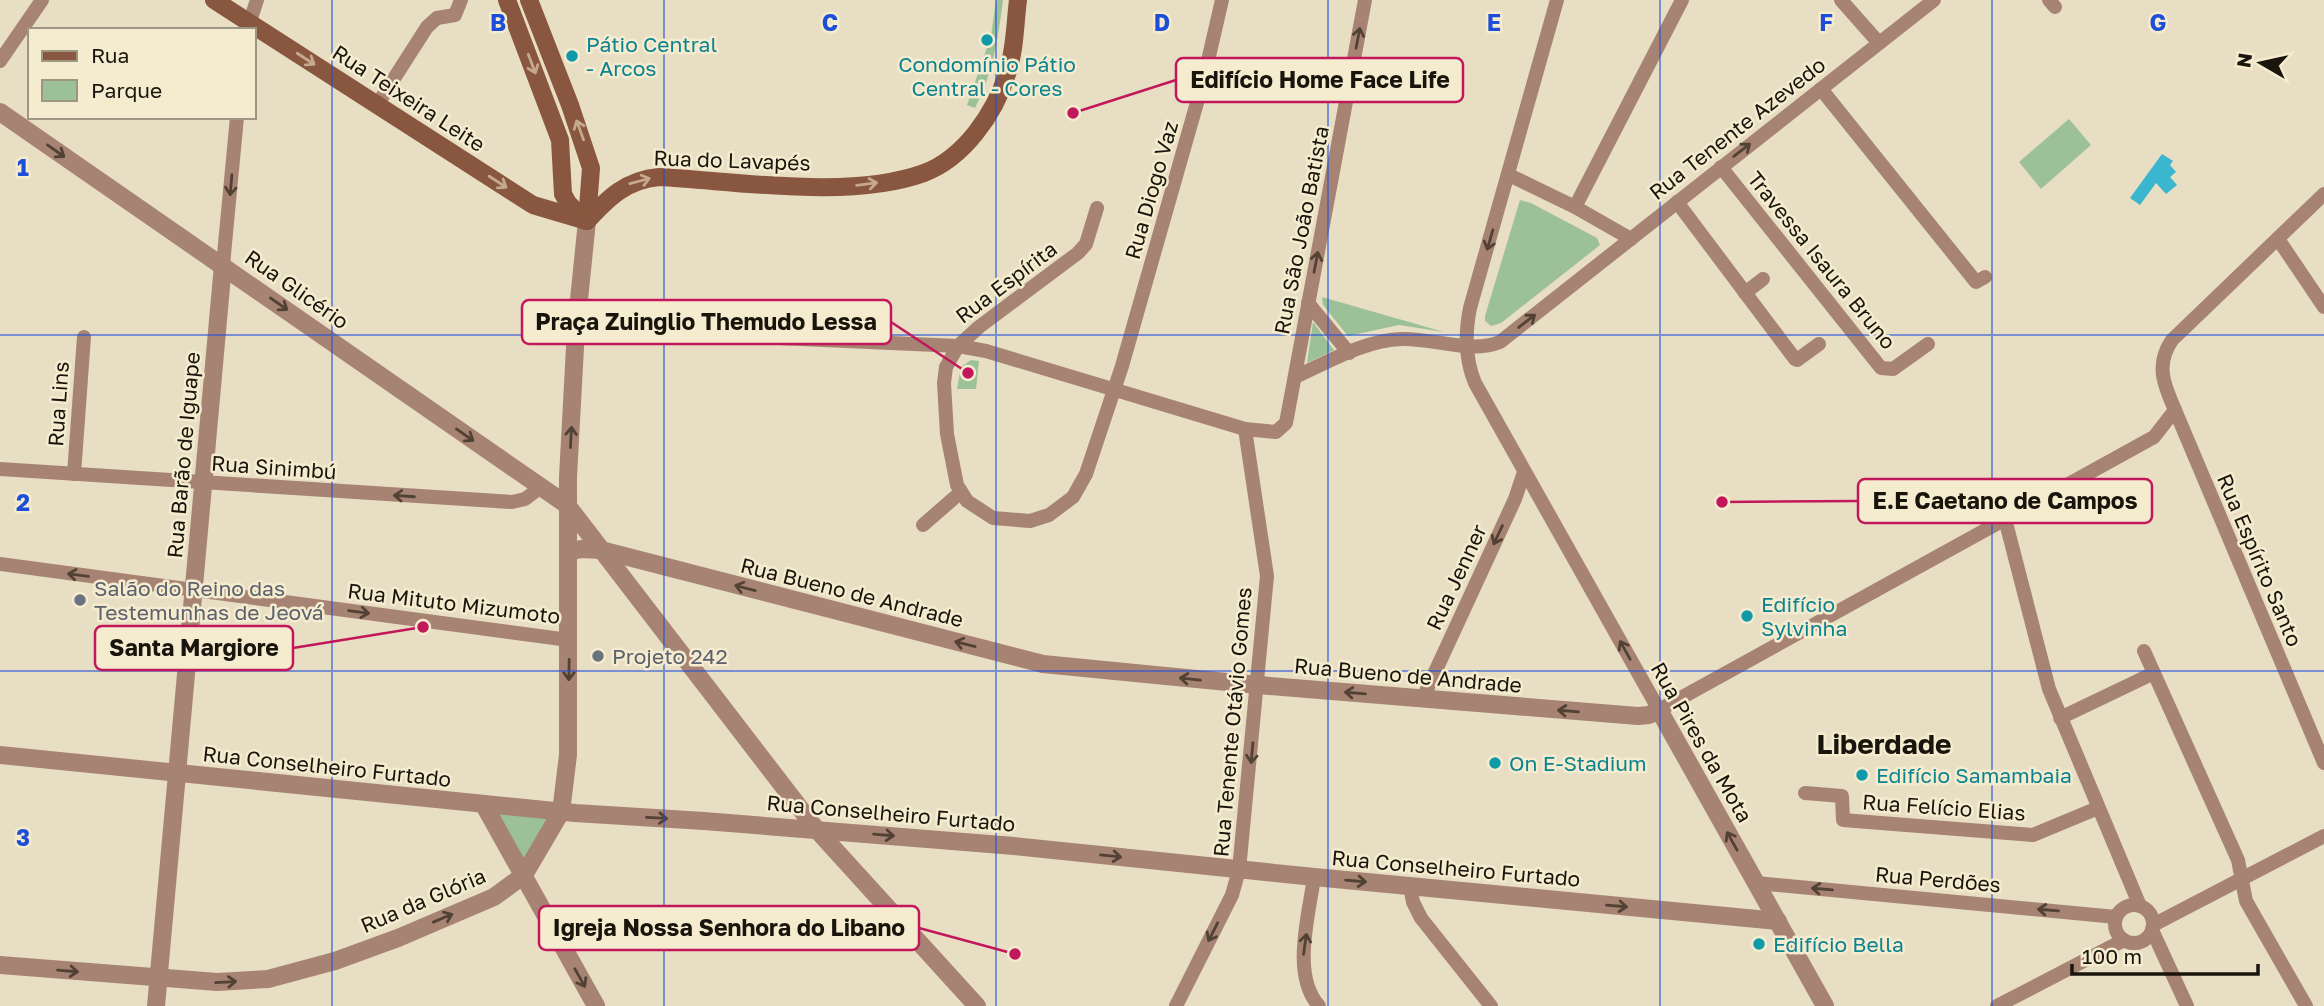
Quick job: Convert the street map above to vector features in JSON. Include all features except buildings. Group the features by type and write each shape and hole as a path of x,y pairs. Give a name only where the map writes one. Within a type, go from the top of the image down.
{"main road":[{"name":"Rua Teixeira Leite","path":"214,0 248,26"},
{"path":"507,0 560,140 563,194 568,203 587,221"},
{"path":"529,0 591,167 587,221"},
{"name":"Rua do Lavapés","path":"587,221 615,193 643,179 659,177 846,187 925,173 945,162 962,146 986,117 999,95 1008,72 1018,0"},
{"name":"Rua Teixeira Leite","path":"256,31 533,205 587,221"}],"street":[{"path":"0,61 42,0"},
{"path":"248,26 257,0"},
{"path":"377,105 427,27 437,18 455,15 461,0"},
{"name":"Rua Diogo Vaz","path":"1115,390 1205,78 1222,0"},
{"name":"Rua São João Batista","path":"1245,429 1276,432 1286,423 1365,0"},
{"name":"Rua Pires da Mota","path":"1557,0 1470,308 1467,346 1470,371 1524,472 1825,1006"},
{"path":"1575,206 1682,0"},
{"path":"1841,0 1879,43"},
{"name":"Rua Tenente Azevedo","path":"1295,377 1376,343 1400,339 1484,347 1500,342 1934,0"},
{"path":"1821,89 1976,282 1985,277"},
{"name":"Rua Glicério","path":"0,112 568,505"},
{"name":"Rua Barão de Iguape","path":"156,1006 237,119"},
{"name":"Travessa Isaura Bruno","path":"1721,167 1881,368 1893,369 1928,344"},
{"path":"1508,175 1575,206 1631,239"},
{"name":"Rua Espírito Santo","path":"2324,194 2172,340 2166,349 2161,373 2324,763"},
{"path":"1677,202 1796,360 1819,344"},
{"name":"Rua Espírita","path":"576,330 958,346 979,327 1078,253 1086,244 1097,208"},
{"path":"587,221 576,330 568,505 816,829 977,1006"},
{"path":"2277,239 2324,307"},
{"path":"1745,293 1763,279"},
{"path":"1308,303 1349,353"},
{"name":"Rua Lins","path":"74,474 84,337"},
{"path":"1115,390 1086,474 1073,497 1063,506 1049,515 1030,521 1011,521 993,518 978,510 961,492 952,467 944,383 946,367 958,346 986,351 1245,429"},
{"name":"Rua Bueno de Andrade","path":"568,552 581,549 601,550 1044,664 1258,685 1638,716 1659,710 2154,437 2175,411"},
{"name":"Rua Tenente Otávio Gomes","path":"1176,1006 1232,895 1239,870 1267,568 1245,429"},
{"name":"Rua Sinimbú","path":"0,469 512,502 525,499 544,489"},
{"name":"Rua Jenner","path":"1423,698 1515,499 1524,472"},
{"path":"544,489 558,487 568,477"},
{"path":"923,525 961,492"},
{"path":"1515,499 1540,500"},
{"name":"Rua da Glória","path":"0,965 158,979 218,982 268,979 335,961 398,938 494,897 524,875 561,812 568,755 568,505"},
{"path":"2006,519 2049,689 2140,906 2147,911 2187,1006"},
{"name":"Rua Mituto Mizumoto","path":"0,564 569,640"},
{"path":"2144,651 2239,862 2246,901 2306,1006"},
{"path":"2060,718 2154,673"},
{"name":"Rua Conselheiro Furtado","path":"0,755 484,805 1014,846 1778,921"},
{"path":"565,778 576,804 589,814"},
{"name":"Rua Felício Elias","path":"1805,793 1842,796 1843,820 2034,835 2098,808"},
{"path":"484,805 596,1006"},
{"path":"1997,1006 2124,940 2139,942 2152,928 2324,836"},
{"path":"1314,877 1303,970 1312,999 1319,1006"},
{"name":"Rua Perdões","path":"1756,883 2116,917"},
{"path":"1410,886 1420,918 1491,1006"},
{"path":"2124,940 2116,930 2116,917 2126,907 2140,906"}],"green space":[{"path":"996,0 1003,0 997,42 986,82 975,108 967,105 991,36"},
{"path":"2069,119 2091,145 2041,189 2019,162"},
{"path":"1520,200 1531,203 1597,238 1600,245 1501,323 1491,326 1485,321 1485,316"},
{"path":"1322,297 1444,332 1399,325 1348,336 1323,305"},
{"path":"1313,322 1334,350 1307,363"},
{"path":"971,360 979,361 976,389 957,389 961,367"},
{"path":"489,810 555,816 523,868"}],"water":[{"path":"2162,154 2173,161 2170,165 2176,172 2170,177 2177,185 2166,194 2156,183 2140,205 2130,198"}],"place":[{"name":"Condomínio Pátio Central - Cores","path":"987,40"},
{"name":"Pátio Central - Arcos","path":"572,56"},
{"name":"Edifício Home Face Life","path":"1073,113"},
{"name":"Praça Zuinglio Themudo Lessa","path":"968,373"},
{"name":"E.E Caetano de Campos","path":"1722,502"},
{"name":"Salão do Reino das Testemunhas de Jeová","path":"80,600"},
{"name":"Edifício Sylvinha","path":"1747,616"},
{"name":"Santa Margiore","path":"423,627"},
{"name":"Projeto 242","path":"598,656"},
{"name":"On E-Stadium","path":"1495,763"},
{"name":"Edifício Samambaia","path":"1862,775"},
{"name":"Edifício Bella","path":"1759,944"},
{"name":"Igreja Nossa Senhora do Libano","path":"1015,954"}],"district":[{"name":"Liberdade","path":"1884,743"}]}
